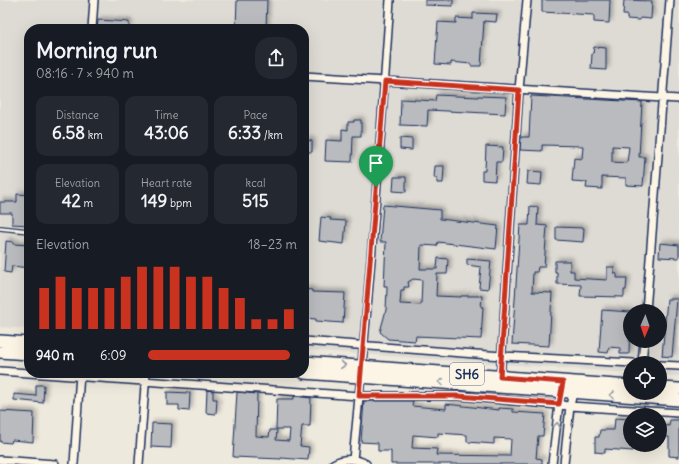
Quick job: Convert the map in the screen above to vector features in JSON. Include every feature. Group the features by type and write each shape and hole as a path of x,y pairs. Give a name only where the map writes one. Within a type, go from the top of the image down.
{"main road":[{"path":"0,341 24,343"},
{"path":"0,352 24,354"},
{"name":"SH6","path":"309,363 362,371 568,387 679,400"},
{"name":"SH6","path":"309,373 362,371"},
{"name":"SH6","path":"568,387 623,386"},
{"path":"667,388 679,389"}],"street":[{"path":"92,24 94,0"},
{"path":"353,460 362,371 390,0"},
{"path":"500,382 519,90 527,0"},
{"path":"647,304 670,0"},
{"path":"309,76 679,99"},
{"path":"309,341 502,356 623,362"},
{"path":"667,365 679,366"},
{"path":"0,371 24,372"},
{"path":"74,464 80,378"},
{"path":"113,378 359,396 458,396 570,406 679,413"},
{"path":"140,464 146,381"},
{"path":"552,464 559,404 568,387"},
{"path":"564,464 570,406 568,387"},
{"path":"333,464 346,459 360,461 366,464"},
{"path":"0,460 55,464"}],"lane":[{"path":"0,228 24,231"}],"shaded area":[{"path":"0,0 679,0 679,376 667,375 667,356 623,356 623,373 309,350 309,24 24,24 24,329 0,327"}],"building":[{"path":"237,0 267,0 266,24 236,24"},
{"path":"425,0 453,0 453,6 425,5"},
{"path":"542,0 610,0 609,23 594,22 594,15 542,12"},
{"path":"624,0 652,1 651,19 627,19 627,15 623,15"},
{"path":"473,13 497,14 496,22 484,21 481,66 471,66 471,64 451,62 451,65 435,64 438,22 456,23 456,18 473,19"},
{"path":"98,20 129,22 129,24 98,24"},
{"path":"594,47 606,48 606,70 591,69"},
{"path":"436,95 506,97 505,114 428,110 427,126 400,125 401,99 435,101"},
{"path":"531,96 642,102 639,157 645,157 643,186 626,185 626,178 602,177 602,189 586,188 587,182 572,181 574,158 582,159 583,146 542,145 542,151 520,150 521,137 529,137","holes":["612,146 629,147 627,163 612,162"]},
{"path":"354,120 361,120 361,136 353,136 352,162 325,161 326,140 342,141 342,129 348,130 348,122 354,122"},
{"path":"400,138 412,139 412,150 400,149"},
{"path":"309,141 312,141 312,152 309,152"},
{"path":"486,146 503,147 502,162 496,162 495,181 482,180 482,171 485,171"},
{"path":"435,166 444,166 443,183 437,183 437,178 434,178"},
{"path":"528,171 542,172 541,185 527,184"},
{"path":"394,177 406,177 406,192 393,191"},
{"path":"17,194 24,195 24,225 12,224 12,213 0,213 0,202 17,202"},
{"path":"383,205 440,210 440,219 498,226 496,249 438,242 437,246 421,245 420,269 437,269 438,258 448,259 447,274 437,274 436,296 482,296 481,307 483,307 481,339 416,336 415,341 388,339 380,332 386,310 387,286 384,286 386,242 380,242","holes":["413,279 422,280 421,305 400,304 401,290 404,290 404,287 409,287 408,282"]},
{"path":"530,206 538,207 537,225 547,226 544,267 538,267 537,272 533,272 532,292 552,293 549,346 512,344 520,225 529,225"},
{"path":"321,217 331,218 330,220 346,221 344,244 319,241"},
{"path":"556,227 584,228 583,242 556,240"},
{"path":"6,241 13,242 13,244 24,245 24,267 12,266 11,273 4,272"},
{"path":"660,243 679,245 679,258 659,257"},
{"path":"467,259 491,261 488,289 479,288 481,267 467,265"},
{"path":"555,261 570,261 570,271 574,271 574,278 607,280 607,267 614,267 614,273 617,274 617,278 627,278 624,297 580,296 581,285 557,284"},
{"path":"309,290 312,290 312,292 345,293 343,323 316,321 316,319 309,318"},
{"path":"667,299 677,299 672,357 662,356 663,348 667,348"},
{"path":"602,310 623,312 623,348 629,348 629,354 620,354 620,348 609,347 608,353 599,352"},
{"path":"36,385 44,385 43,403 14,400 14,394 36,396"},
{"path":"207,390 213,391 213,399 217,399 216,414 206,413"},
{"path":"167,392 190,393 189,411 179,410 179,405 167,405"},
{"path":"237,392 257,394 256,436 269,437 270,430 277,430 276,440 289,441 290,429 276,429 277,399 294,399 294,396 311,398 310,426 302,426 300,446 309,447 308,460 233,457"},
{"path":"364,401 413,401 412,406 446,409 446,404 499,410 499,408 513,409 513,412 545,414 543,436 538,436 536,458 542,459 542,464 391,464 391,451 378,451 378,443 361,442","holes":["438,433 467,435 467,442 494,444 494,438 511,439 510,456 436,455 437,449 412,448 413,435 438,437"]},
{"path":"0,411 34,413 33,442 12,440 11,443 0,442"},
{"path":"615,418 623,419 623,450 605,449 605,453 595,452 595,437 599,437 600,430 614,430"},
{"path":"670,420 679,420 679,457 669,456 669,437 667,437 667,426 669,426"},
{"path":"152,423 172,424 171,448 151,447"}],"route":[{"path":"385,81 519,90 500,377 563,382 559,404 458,396 359,396 376,187 385,81"}]}
